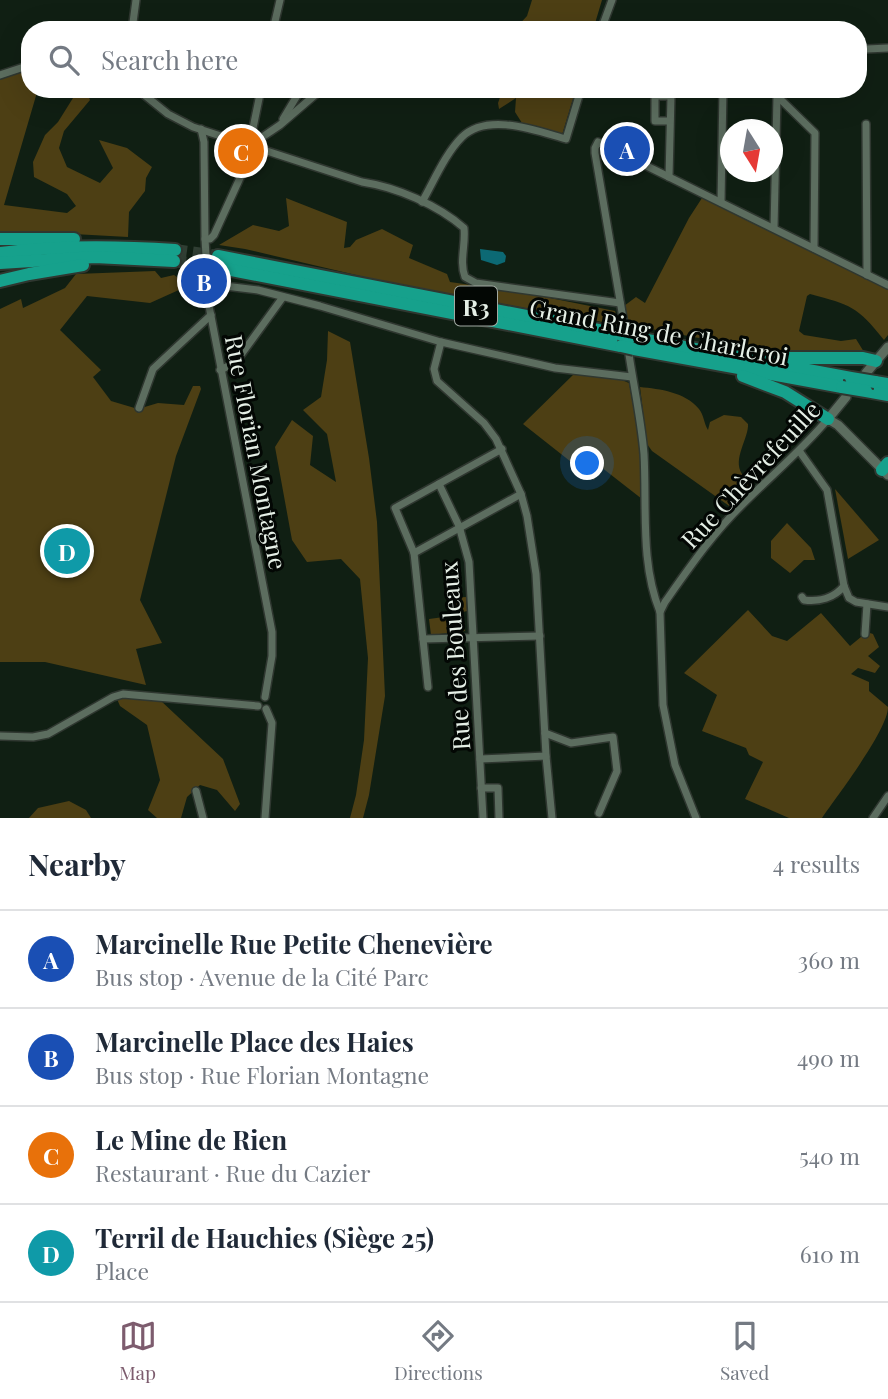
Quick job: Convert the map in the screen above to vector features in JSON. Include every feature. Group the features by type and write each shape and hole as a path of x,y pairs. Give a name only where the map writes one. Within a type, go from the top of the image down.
{"highway":[{"path":"0,239 124,240 130,247"},
{"path":"0,253 39,248 130,247 174,256 145,260 95,257 0,263"},
{"path":"0,281 64,267 134,264 145,260"},
{"name":"Grand Ring de Charleroi","path":"217,262 626,341 750,360 846,387"},
{"name":"Grand Ring de Charleroi","path":"626,341 718,365 846,387 874,382 888,395"},
{"path":"750,360 768,358 876,361"},
{"path":"718,365 731,373 785,392 828,419"}],"street":[{"path":"133,21 136,0"},
{"path":"275,21 280,0"},
{"path":"604,21 612,0"},
{"path":"867,49 888,48"},
{"path":"0,75 21,68"},
{"path":"148,98 168,114 201,129 422,202 464,228 461,267 465,277 477,283 620,303"},
{"path":"205,239 214,235 245,167 259,98"},
{"path":"279,125 296,98"},
{"path":"249,146 312,98"},
{"path":"422,202 452,151 471,131 502,124 522,126 566,139 578,98"},
{"path":"721,202 723,98"},
{"path":"774,228 777,98"},
{"path":"779,98 815,133 814,248"},
{"path":"669,177 670,121"},
{"path":"866,124 867,275"},
{"name":"Rue Florian Montagne","path":"201,129 204,142 205,239 211,315 272,632 272,656 265,697"},
{"path":"696,818 675,765 663,705 660,612 647,559 644,451 595,148 598,142 888,285"},
{"path":"208,284 240,287 283,297 441,342 555,368 632,377"},
{"path":"220,370 235,363 283,297"},
{"path":"139,408 153,369 211,315"},
{"path":"441,342 434,369 437,381 484,423 502,449 521,494 536,574 552,818"},
{"path":"874,382 876,361 888,347"},
{"name":"Rue Chèvrefeuille","path":"660,612 664,602 709,543 742,505 800,452 828,419 846,387"},
{"path":"828,419 886,470"},
{"path":"428,687 414,553 395,508 502,449"},
{"path":"800,452 827,490 844,586 849,598 888,607"},
{"name":"Rue des Bouleaux","path":"439,484 459,526 470,562 483,818"},
{"path":"414,553 521,494"},
{"path":"802,597 811,601 820,600 831,597 844,586"},
{"path":"865,634 867,604"},
{"path":"424,639 540,636"},
{"path":"0,736 33,737 48,734 123,694 258,706 266,709 272,723 265,818"},
{"path":"258,706 258,700 265,697 270,702 266,709"},
{"path":"545,733 572,743 612,737 617,771 599,813"},
{"path":"480,759 546,756"},
{"path":"481,788 498,788 499,818"},
{"path":"196,791 203,818"},
{"path":"873,818 888,796"}],"shaded area":[{"path":"532,0 602,0 596,21 522,21 527,16"},
{"path":"21,72 21,98 35,98 4,205 67,213 76,206 67,194 34,177 33,162 45,135 58,122 73,98 89,98 64,131 59,148 67,167 100,183 113,168 99,140 127,148 152,167 146,178 145,191 129,212 128,237 37,232 0,233 0,78"},
{"path":"500,98 516,98 499,109"},
{"path":"516,98 573,98 562,135 522,123 515,112"},
{"path":"286,198 347,222 344,248 382,229 413,245 409,258 447,274 450,282 520,292 615,311 619,325 403,286 219,245 253,225 279,231 289,226"},
{"path":"702,198 888,289 888,335 884,340 860,313 852,308 810,294 807,296 799,331 804,335 841,341 856,339 864,352 779,353 630,325 624,306 636,297 645,303"},
{"path":"155,271 161,278 174,275 185,283 181,289 150,303 87,296 60,330 101,370 93,377 111,401 138,409 158,403 184,405 193,386 200,386 201,389 176,456 140,600 162,643 136,649 146,685 45,662 0,662 0,309 21,299 23,308 65,288 76,274"},
{"path":"328,331 350,342 377,522 385,696 363,818 350,818 364,740 368,658 360,579 341,559 307,562 292,540 275,447 292,420 313,436 310,465 336,482 327,434 303,410 321,397"},
{"path":"574,374 629,383 640,443 642,499 601,467 594,480 523,424"},
{"path":"640,387 664,390 687,399 701,411 708,430 710,422 724,415 741,417 748,424 739,468 754,486 736,507 732,508 652,451 647,444"},
{"path":"835,489 879,540 848,559"},
{"path":"787,523 811,548 815,560 804,560 790,573 771,558 771,541"},
{"path":"466,597 467,611 463,612 465,631 431,635 429,619 451,616 449,598"},
{"path":"748,610 772,636 787,641 821,613 850,646 867,632 873,634 879,647 868,656 880,666 875,673 858,668 851,674 869,682 869,691 888,707 886,717 871,746 822,818 789,818 745,799 763,762 749,755 746,748 702,731 717,695 684,673"},
{"path":"136,696 160,700 223,759 240,804 235,811 217,790 200,785 187,797 181,818 157,818 148,810 160,780 147,725 120,706 117,699"},
{"path":"69,801 86,810 91,818 29,818 38,808"}],"water":[{"path":"480,249 503,252 506,256 505,262 497,265 481,260"}],"tunnel":[{"path":"175,250 218,256"},
{"path":"174,261 216,267"}],"place":[{"name":"Marcinelle Rue Petite Chenevière","path":"627,149"},
{"name":"Le Mine de Rien","path":"241,151"},
{"name":"Marcinelle Place des Haies","path":"204,281"},
{"name":"Terril de Hauchies (Siège 25)","path":"67,551"}]}
